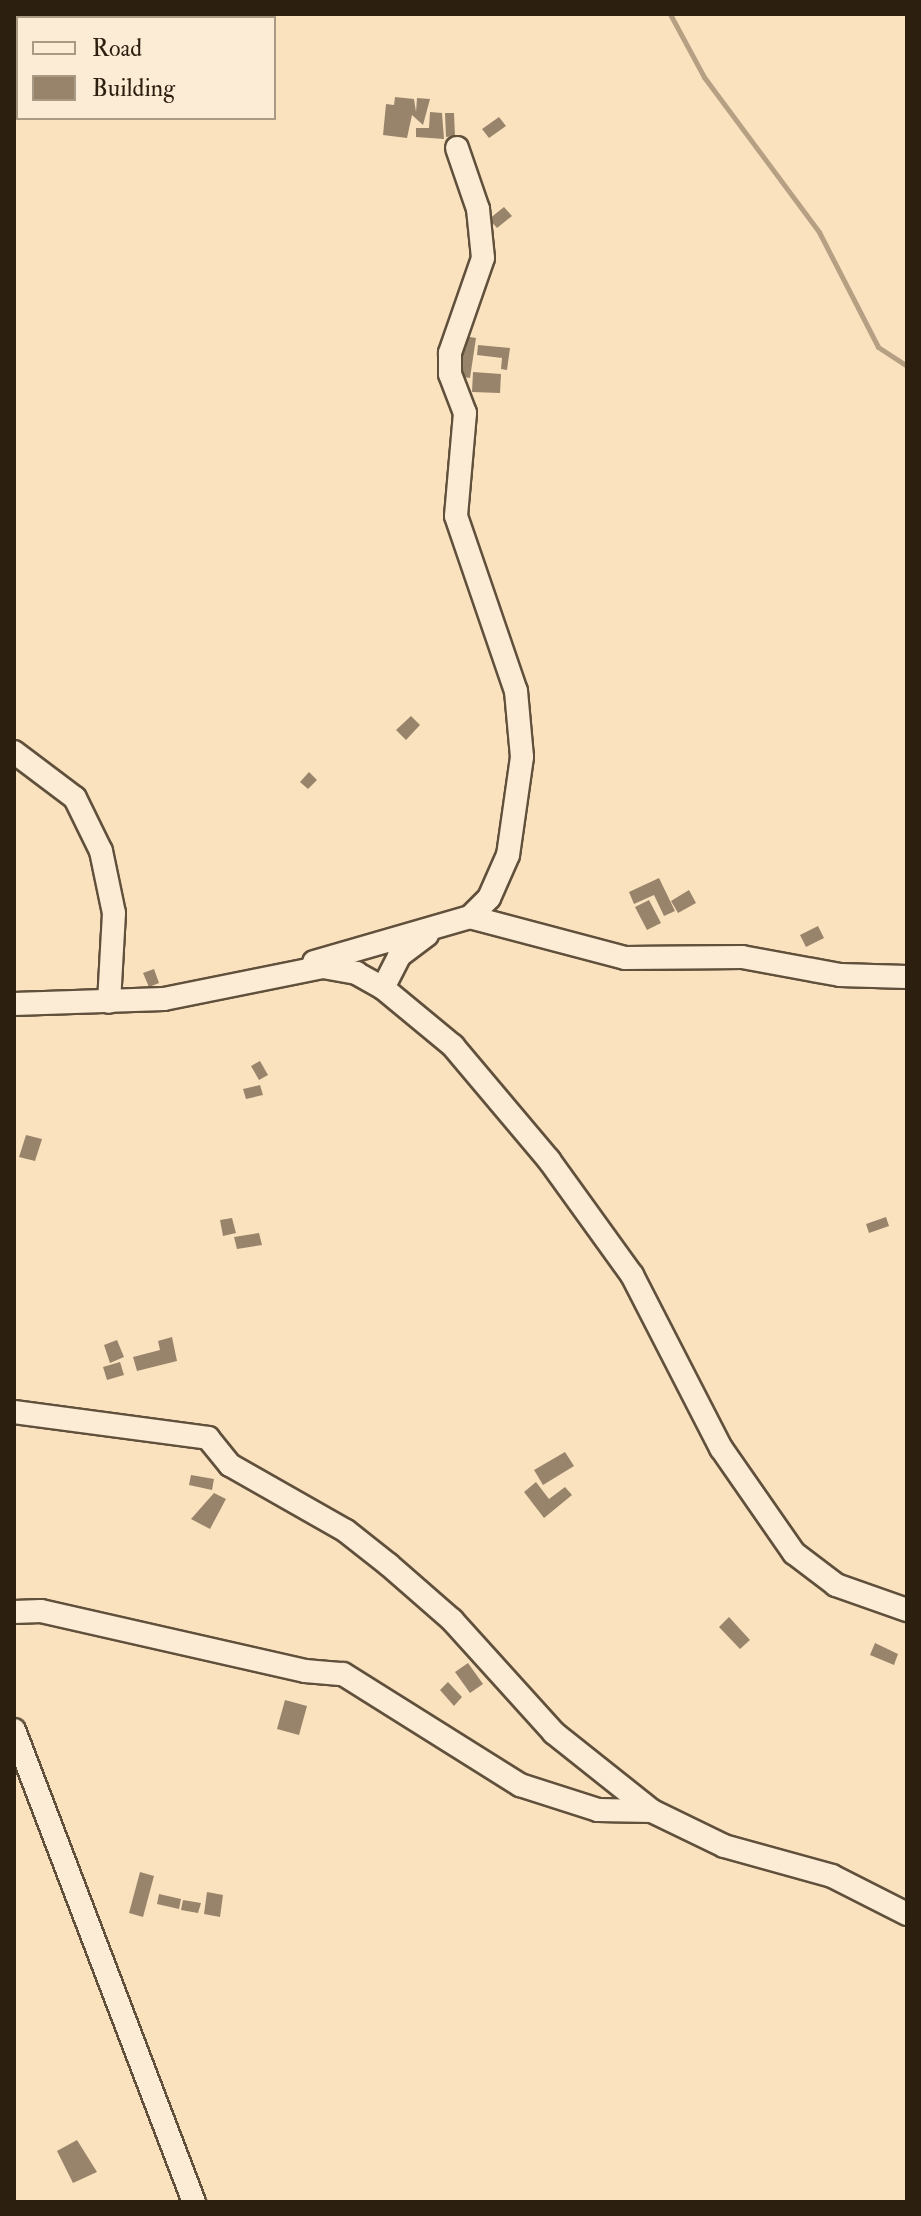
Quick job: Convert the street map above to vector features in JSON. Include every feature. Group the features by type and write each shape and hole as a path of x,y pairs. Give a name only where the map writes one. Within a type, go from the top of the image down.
{"street":[{"path":"457,148 478,209 483,258 450,353 450,374 465,413 456,516 516,691 522,757 504,869 470,917"},
{"path":"14,752 75,798 101,851 114,913 109,1002"},
{"path":"14,1004 109,1002 184,996 298,969 470,917 625,958 742,957 840,975 907,977"},
{"path":"383,988 399,956 438,927"},
{"path":"298,969 347,970 383,988 453,1046 549,1160 632,1275 721,1448 794,1553 836,1585 907,1610"},
{"path":"14,1412 208,1438 230,1465 346,1531 427,1597 554,1733 652,1811 724,1846 832,1876 907,1914"},
{"path":"14,1612 41,1611 305,1671 343,1674 520,1785 598,1810 652,1811"},
{"path":"14,1730 194,2202"}],"building":[{"path":"395,97 414,99 416,112 417,98 430,99 423,125 412,115 407,138 383,135 386,104 394,105"},
{"path":"430,112 442,113 444,139 416,137 416,128 429,128"},
{"path":"445,113 454,113 455,136 446,137"},
{"path":"499,117 506,126 489,138 482,129"},
{"path":"504,207 512,216 497,228 489,219"},
{"path":"464,336 476,338 470,378 457,376"},
{"path":"478,345 510,348 507,370 501,369 502,358 477,355"},
{"path":"473,372 501,374 500,393 472,392"},
{"path":"411,716 420,725 406,740 396,730"},
{"path":"309,772 317,780 308,789 300,782"},
{"path":"659,878 675,911 664,916 654,895 634,904 629,892"},
{"path":"689,890 696,903 678,913 671,901"},
{"path":"649,900 661,923 647,930 635,907"},
{"path":"818,926 824,938 806,947 800,935"},
{"path":"154,969 159,983 149,987 143,973"},
{"path":"260,1061 268,1075 259,1080 251,1066"},
{"path":"260,1085 263,1095 246,1099 243,1089"},
{"path":"26,1135 42,1139 35,1161 19,1157"},
{"path":"886,1217 889,1226 869,1233 866,1224"},
{"path":"232,1218 236,1233 223,1236 220,1220"},
{"path":"259,1233 262,1245 237,1249 234,1237"},
{"path":"172,1337 177,1361 137,1371 133,1357 160,1350 158,1341"},
{"path":"117,1340 124,1357 110,1363 104,1345"},
{"path":"120,1362 124,1375 107,1380 103,1367"},
{"path":"565,1452 574,1466 543,1485 534,1470"},
{"path":"191,1475 214,1479 212,1490 189,1485"},
{"path":"536,1482 549,1499 565,1487 572,1495 544,1518 524,1492"},
{"path":"214,1493 226,1499 210,1529 191,1519"},
{"path":"729,1617 750,1640 740,1649 719,1627"},
{"path":"875,1643 898,1654 894,1665 870,1655"},
{"path":"468,1663 483,1684 470,1693 455,1672"},
{"path":"448,1682 462,1697 454,1706 440,1690"},
{"path":"285,1700 307,1706 299,1735 277,1729"},
{"path":"140,1872 154,1876 143,1917 129,1913"},
{"path":"207,1892 223,1895 220,1917 204,1914"},
{"path":"159,1894 181,1899 179,1909 157,1904"},
{"path":"183,1900 201,1903 198,1913 181,1910"},
{"path":"77,2140 97,2172 73,2183 57,2151"}],"waterway":[{"path":"670,14 704,77 819,232 878,347 907,366"}]}
